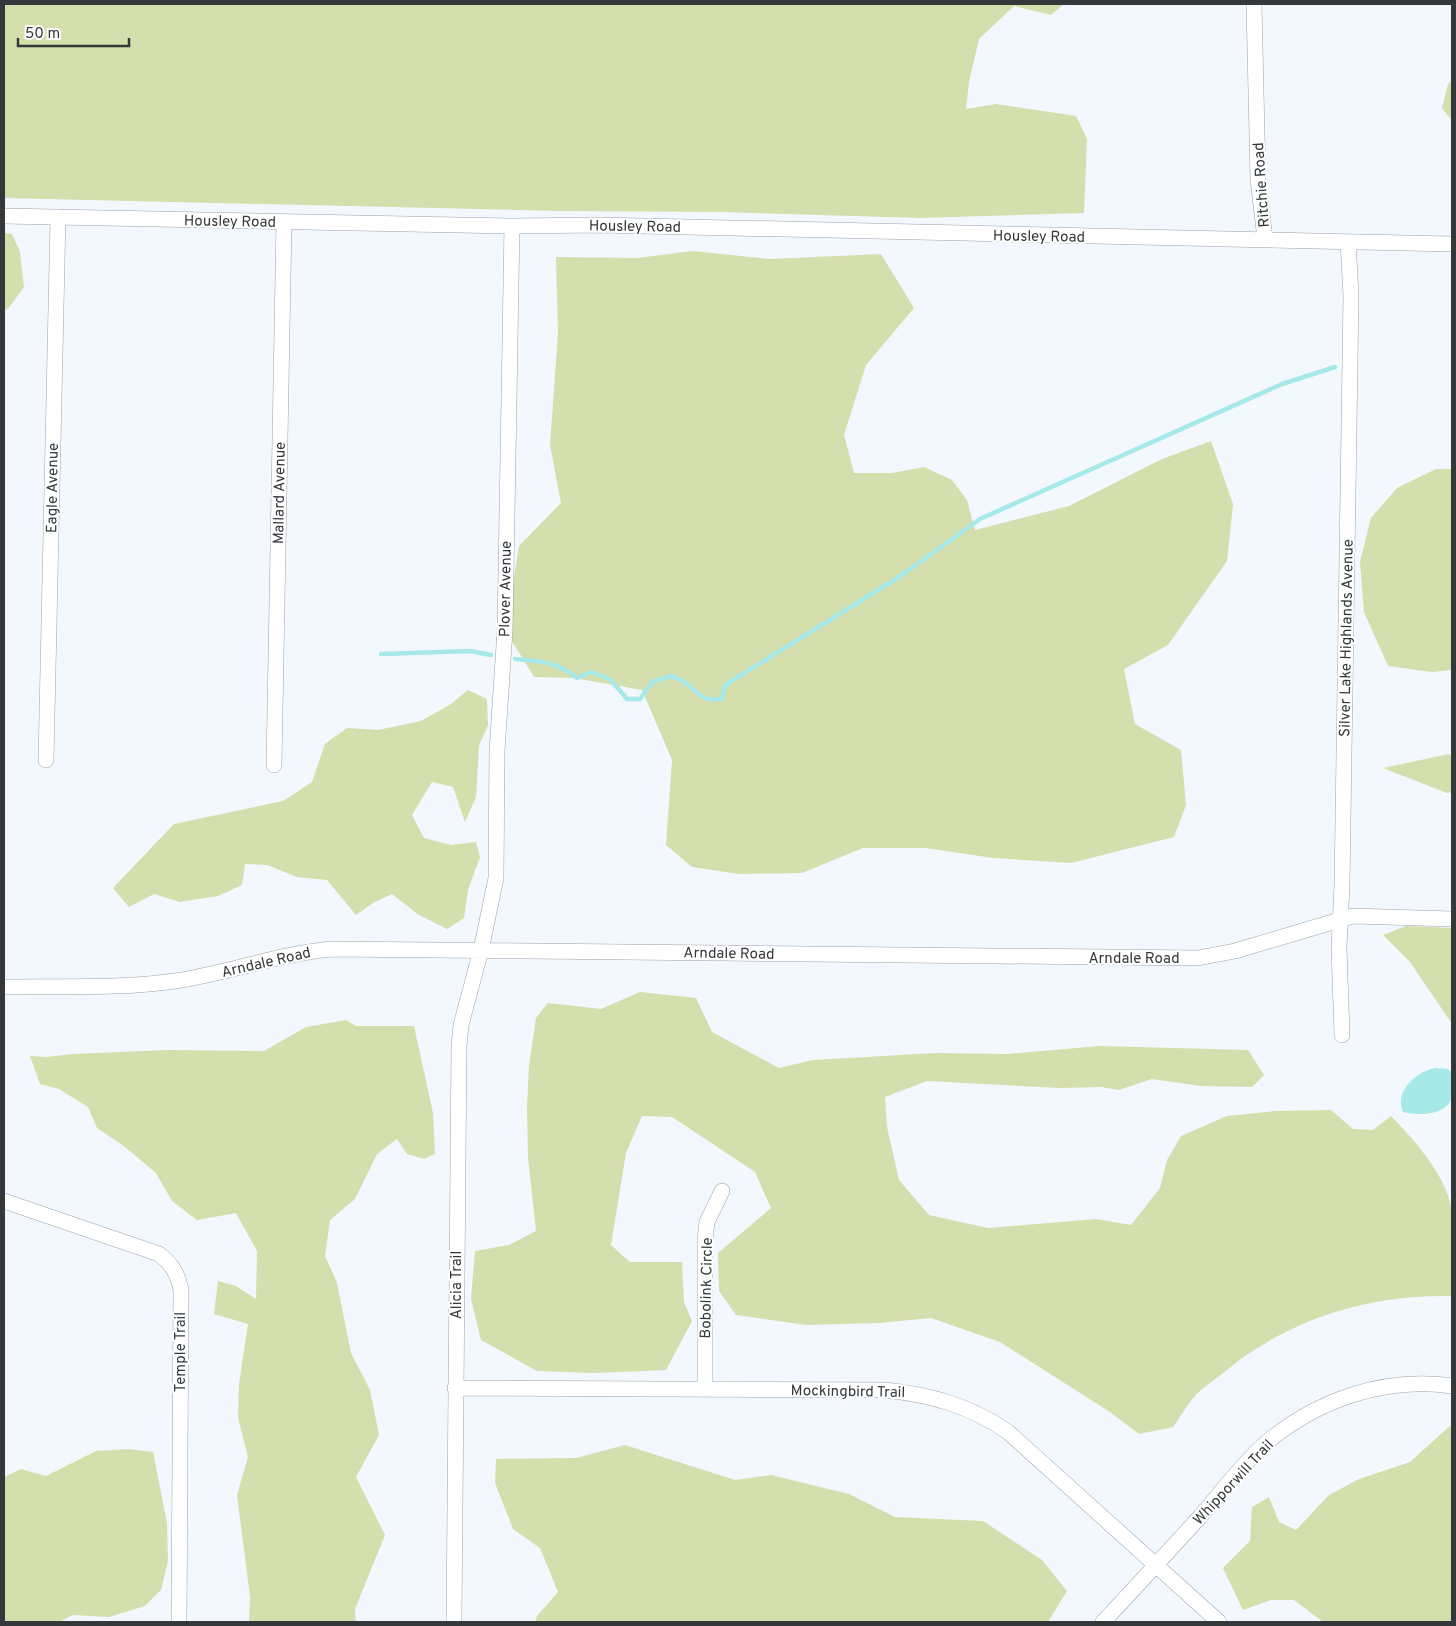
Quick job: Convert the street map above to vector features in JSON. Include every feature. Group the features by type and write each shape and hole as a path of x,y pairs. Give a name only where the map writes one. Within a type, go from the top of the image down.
{"street":[{"name":"Ritchie Road","path":"1254,4 1258,179 1265,239 1452,244"},
{"name":"Housley Road","path":"4,216 512,226 600,225 970,235 1265,239"},
{"name":"Eagle Avenue","path":"46,760 58,217"},
{"name":"Mallard Avenue","path":"274,765 284,222"},
{"name":"Plover Avenue","path":"481,950 496,878 496,750 505,630 512,226"},
{"name":"Silver Lake Highlands Avenue","path":"1342,1035 1339,999 1351,296 1348,242"},
{"name":"Arndale Road","path":"4,987 149,984 211,974 276,956 332,949 1198,958 1235,951 1340,918 1371,916 1452,919"},
{"name":"Alicia Trail","path":"454,1622 459,1046 462,1024 481,950"},
{"name":"Bobolink Circle","path":"705,1390 705,1240 707,1222 722,1191"},
{"name":"Temple Trail","path":"4,1201 159,1254 173,1267 178,1278 181,1290 179,1622"},
{"name":"Whipporwill Trail","path":"1103,1622 1256,1454 1294,1422 1330,1403 1363,1392 1417,1384 1452,1386"},
{"name":"Mockingbird Trail","path":"455,1388 885,1390 915,1393 958,1404 976,1412 1008,1432 1220,1622"}],"green space":[{"path":"4,4 1064,4 1051,15 1014,6 979,39 969,82 966,109 996,104 1076,116 1087,139 1084,213 919,218 722,212 559,211 4,198"},
{"path":"1452,79 1452,121 1442,108 1448,84"},
{"path":"4,233 12,234 20,252 24,287 8,309 4,310"},
{"path":"693,251 770,259 881,254 914,308 866,365 844,435 854,473 892,473 924,467 952,480 967,500 975,530 1069,506 1162,459 1211,441 1233,504 1227,561 1168,645 1124,669 1135,724 1181,750 1186,805 1174,837 1071,863 993,858 926,848 863,848 802,873 739,874 692,867 666,845 672,760 642,690 574,678 534,677 505,630 519,546 561,503 550,445 558,333 556,257 637,258"},
{"path":"1436,469 1451,469 1452,471 1452,670 1432,672 1388,666 1364,612 1360,562 1371,518 1397,488"},
{"path":"468,690 487,699 488,725 479,746 476,797 465,822 453,787 432,782 412,815 424,838 451,845 476,842 480,857 468,890 464,918 447,929 419,915 392,894 373,903 356,915 327,880 297,877 267,865 245,864 242,885 218,896 180,902 154,894 129,907 113,888 174,824 283,801 312,782 325,744 347,728 378,730 421,721 451,704"},
{"path":"1449,754 1452,756 1452,792 1447,793 1383,768"},
{"path":"1406,926 1452,928 1452,1024 1410,962 1383,935"},
{"path":"640,992 696,998 712,1032 779,1068 813,1060 936,1053 1007,1054 1100,1046 1248,1050 1264,1075 1252,1087 1201,1086 1152,1079 1119,1090 1101,1087 1060,1088 927,1081 885,1097 887,1127 899,1180 929,1215 988,1228 1096,1219 1131,1225 1160,1188 1167,1160 1181,1136 1227,1116 1276,1111 1331,1110 1353,1129 1373,1130 1391,1116 1429,1160 1444,1185 1449,1198 1454,1232 1452,1296 1390,1300 1359,1305 1301,1325 1274,1338 1247,1355 1205,1387 1192,1400 1173,1427 1139,1434 1110,1412 1000,1342 931,1318 879,1323 806,1325 736,1315 719,1291 718,1253 771,1208 755,1172 672,1117 642,1116 626,1153 611,1245 630,1262 682,1262 684,1302 692,1321 666,1370 594,1373 537,1371 481,1340 471,1299 475,1251 509,1245 536,1231 528,1158 527,1106 529,1066 536,1018 548,1003 601,1009"},
{"path":"346,1020 356,1026 414,1026 433,1113 435,1154 424,1159 407,1154 397,1139 377,1154 355,1199 330,1220 325,1256 337,1283 351,1353 370,1390 379,1435 356,1477 385,1535 355,1609 356,1622 249,1622 250,1597 237,1495 248,1457 238,1418 239,1384 248,1324 214,1314 218,1281 236,1286 256,1299 257,1251 236,1213 197,1220 172,1201 156,1173 125,1147 97,1128 88,1107 59,1089 40,1084 30,1056 47,1057 72,1054 168,1050 264,1051 306,1027"},
{"path":"1452,1424 1452,1622 1323,1622 1294,1600 1271,1600 1243,1610 1223,1568 1250,1541 1252,1507 1269,1497 1279,1522 1296,1530 1329,1495 1359,1479 1410,1462"},
{"path":"625,1445 735,1480 771,1475 849,1494 895,1517 983,1521 1042,1560 1067,1591 1048,1622 535,1622 537,1616 558,1592 540,1548 513,1529 495,1483 496,1459 576,1458"},
{"path":"129,1449 153,1452 167,1523 168,1561 161,1590 145,1606 109,1617 73,1615 59,1622 4,1622 4,1477 21,1469 46,1476 96,1451"}],"water":[{"path":"1435,1068 1448,1069 1452,1073 1453,1094 1449,1103 1444,1108 1431,1113 1416,1114 1403,1112 1402,1097 1408,1084 1414,1078"}],"waterway":[{"path":"515,659 556,665 577,678 591,672 610,679 627,699 640,699 652,682 671,676 684,682 706,698 722,699 725,685 899,577 980,519 1282,384 1335,367"},
{"path":"381,654 470,651 491,655"}]}
